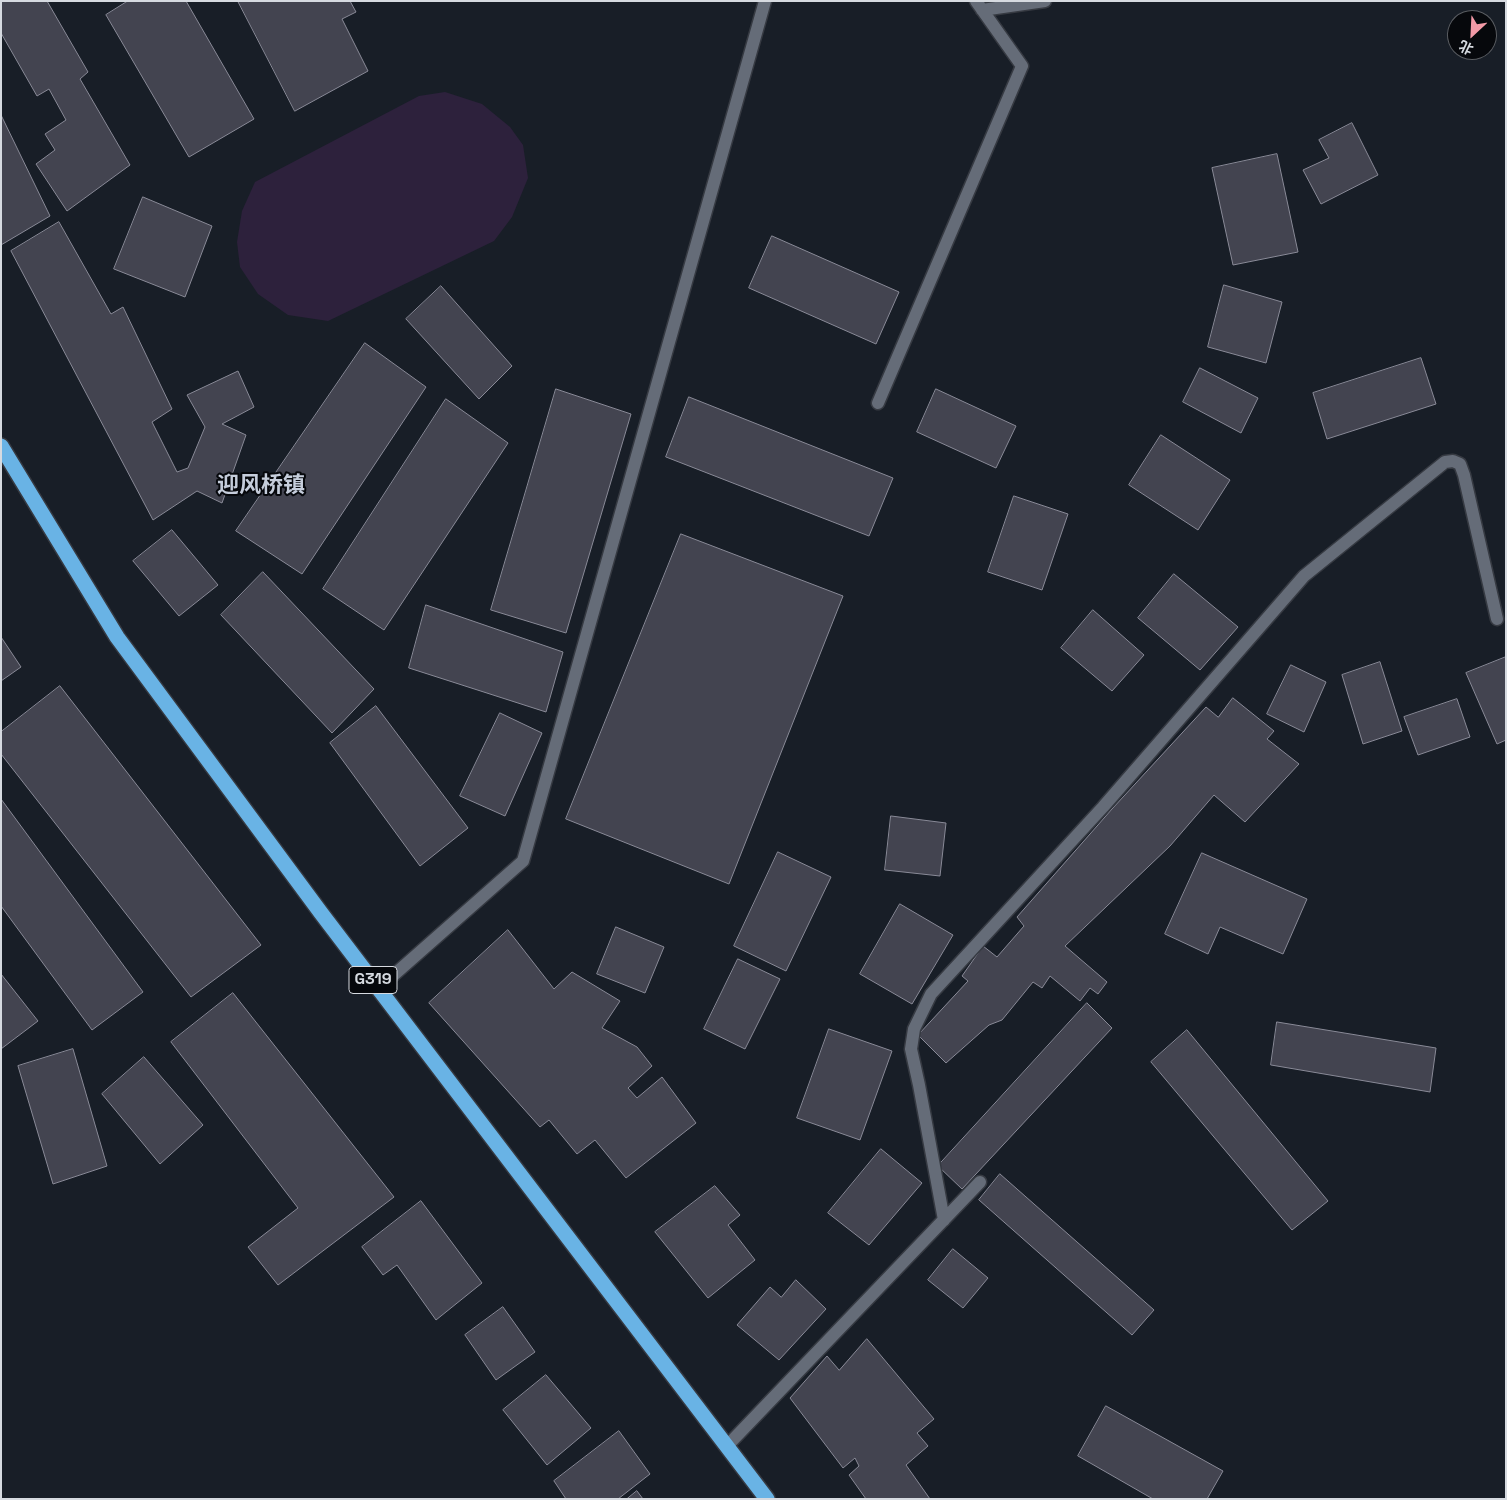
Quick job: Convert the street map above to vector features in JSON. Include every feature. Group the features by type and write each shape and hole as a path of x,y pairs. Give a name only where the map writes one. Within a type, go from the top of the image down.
{"highway":[{"name":"G319","path":"1,446 117,637 379,988 767,1499"}],"street":[{"path":"379,988 523,861 765,1"},
{"path":"979,5 1045,1"},
{"path":"878,403 1022,66 979,5"},
{"path":"944,1220 920,1085 911,1050 914,1029 931,994 1103,807 1304,576 1445,462 1453,461 1460,464 1464,474 1497,619"},
{"path":"727,1446 980,1182"}],"shaded area":[{"path":"445,92 482,104 510,127 523,145 528,178 512,217 494,241 328,321 288,315 258,294 240,267 237,242 242,211 255,182 419,96"}],"building":[{"path":"1,1 47,1 88,72 80,79 130,165 67,211 36,164 55,150 45,134 66,120 49,89 37,96 1,33"},
{"path":"128,1 186,1 254,119 189,157 106,15"},
{"path":"238,1 350,1 356,12 342,19 368,71 295,111"},
{"path":"1,115 50,216 1,245"},
{"path":"1352,123 1378,175 1321,204 1303,170 1329,158 1319,140"},
{"path":"1277,154 1298,252 1233,265 1212,168"},
{"path":"143,197 212,226 185,297 114,269"},
{"path":"59,222 111,314 123,307 172,409 152,422 177,472 188,468 205,427 187,395 238,371 254,407 222,424 246,435 222,503 197,491 153,520 11,251"},
{"path":"772,236 899,292 876,344 749,288"},
{"path":"1224,285 1282,302 1266,363 1208,347"},
{"path":"441,286 512,366 479,399 406,319"},
{"path":"365,343 426,387 302,574 236,531"},
{"path":"1421,358 1436,404 1327,439 1313,393"},
{"path":"1200,368 1258,398 1241,433 1183,402"},
{"path":"556,389 631,414 566,633 491,610"},
{"path":"936,389 1016,426 996,468 917,432"},
{"path":"689,397 893,478 869,536 666,457"},
{"path":"446,399 508,443 384,630 323,589"},
{"path":"1161,435 1230,480 1198,530 1129,485"},
{"path":"1014,496 1068,514 1042,590 988,572"},
{"path":"172,530 218,585 179,616 133,561"},
{"path":"681,534 843,596 729,884 566,819"},
{"path":"263,572 374,689 332,733 221,615"},
{"path":"1174,574 1238,627 1200,670 1138,618"},
{"path":"426,605 563,652 546,712 409,668"},
{"path":"1093,610 1144,655 1112,691 1061,648"},
{"path":"1,637 21,667 1,681"},
{"path":"1506,657 1506,740 1497,744 1466,673"},
{"path":"1380,662 1402,731 1363,744 1342,675"},
{"path":"1291,665 1326,682 1304,732 1267,714"},
{"path":"60,686 261,945 191,997 1,754 1,732"},
{"path":"1233,698 1274,731 1267,739 1299,764 1245,822 1214,795 1170,846 1065,946 1107,982 1098,994 1090,988 1080,1001 1050,976 1042,988 1033,982 1002,1020 989,1025 946,1063 918,1035 968,981 962,976 983,946 997,957 1024,926 1017,917 1112,809 1206,707 1218,717"},
{"path":"1457,699 1470,737 1418,755 1404,717"},
{"path":"376,706 468,828 420,866 330,743"},
{"path":"500,713 542,733 505,816 460,796"},
{"path":"1,799 143,992 92,1030 1,906"},
{"path":"891,816 946,823 940,876 885,870"},
{"path":"778,852 831,877 786,971 734,946"},
{"path":"1202,853 1307,899 1283,954 1220,927 1208,954 1165,934"},
{"path":"900,904 953,935 912,1004 860,974"},
{"path":"616,927 664,947 645,993 597,974"},
{"path":"508,930 554,989 572,972 620,1001 602,1028 637,1047 652,1066 628,1088 637,1098 662,1077 696,1123 626,1178 595,1140 577,1154 549,1120 540,1127 429,1003"},
{"path":"738,959 780,979 745,1049 704,1029"},
{"path":"1,974 38,1021 1,1049"},
{"path":"233,993 394,1197 278,1285 248,1247 298,1208 171,1042"},
{"path":"1087,1003 1112,1028 962,1189 938,1166"},
{"path":"1277,1022 1436,1048 1430,1092 1271,1065"},
{"path":"829,1029 892,1051 860,1140 797,1118"},
{"path":"1187,1030 1328,1201 1292,1230 1151,1062"},
{"path":"73,1049 107,1166 53,1184 18,1066"},
{"path":"144,1057 203,1125 160,1164 102,1094"},
{"path":"881,1149 922,1183 869,1245 828,1213"},
{"path":"1000,1174 1154,1310 1132,1335 979,1200"},
{"path":"715,1186 740,1215 728,1225 755,1260 708,1298 655,1232"},
{"path":"421,1201 482,1283 436,1320 397,1265 383,1275 362,1247"},
{"path":"953,1249 988,1278 963,1308 928,1280"},
{"path":"796,1280 826,1309 779,1360 737,1325 770,1287 781,1297"},
{"path":"503,1307 535,1352 496,1380 465,1335"},
{"path":"867,1339 934,1419 917,1433 928,1446 906,1465 930,1499 866,1499 849,1475 859,1466 855,1458 843,1468 790,1398 827,1356 839,1370"},
{"path":"546,1375 591,1428 547,1465 503,1410"},
{"path":"1106,1406 1223,1471 1207,1499 1153,1499 1078,1456"},
{"path":"619,1431 650,1474 618,1499 566,1499 554,1481"},
{"path":"637,1491 643,1499 627,1499"}],"district":[{"name":"迎风桥镇","path":"261,486"}]}
